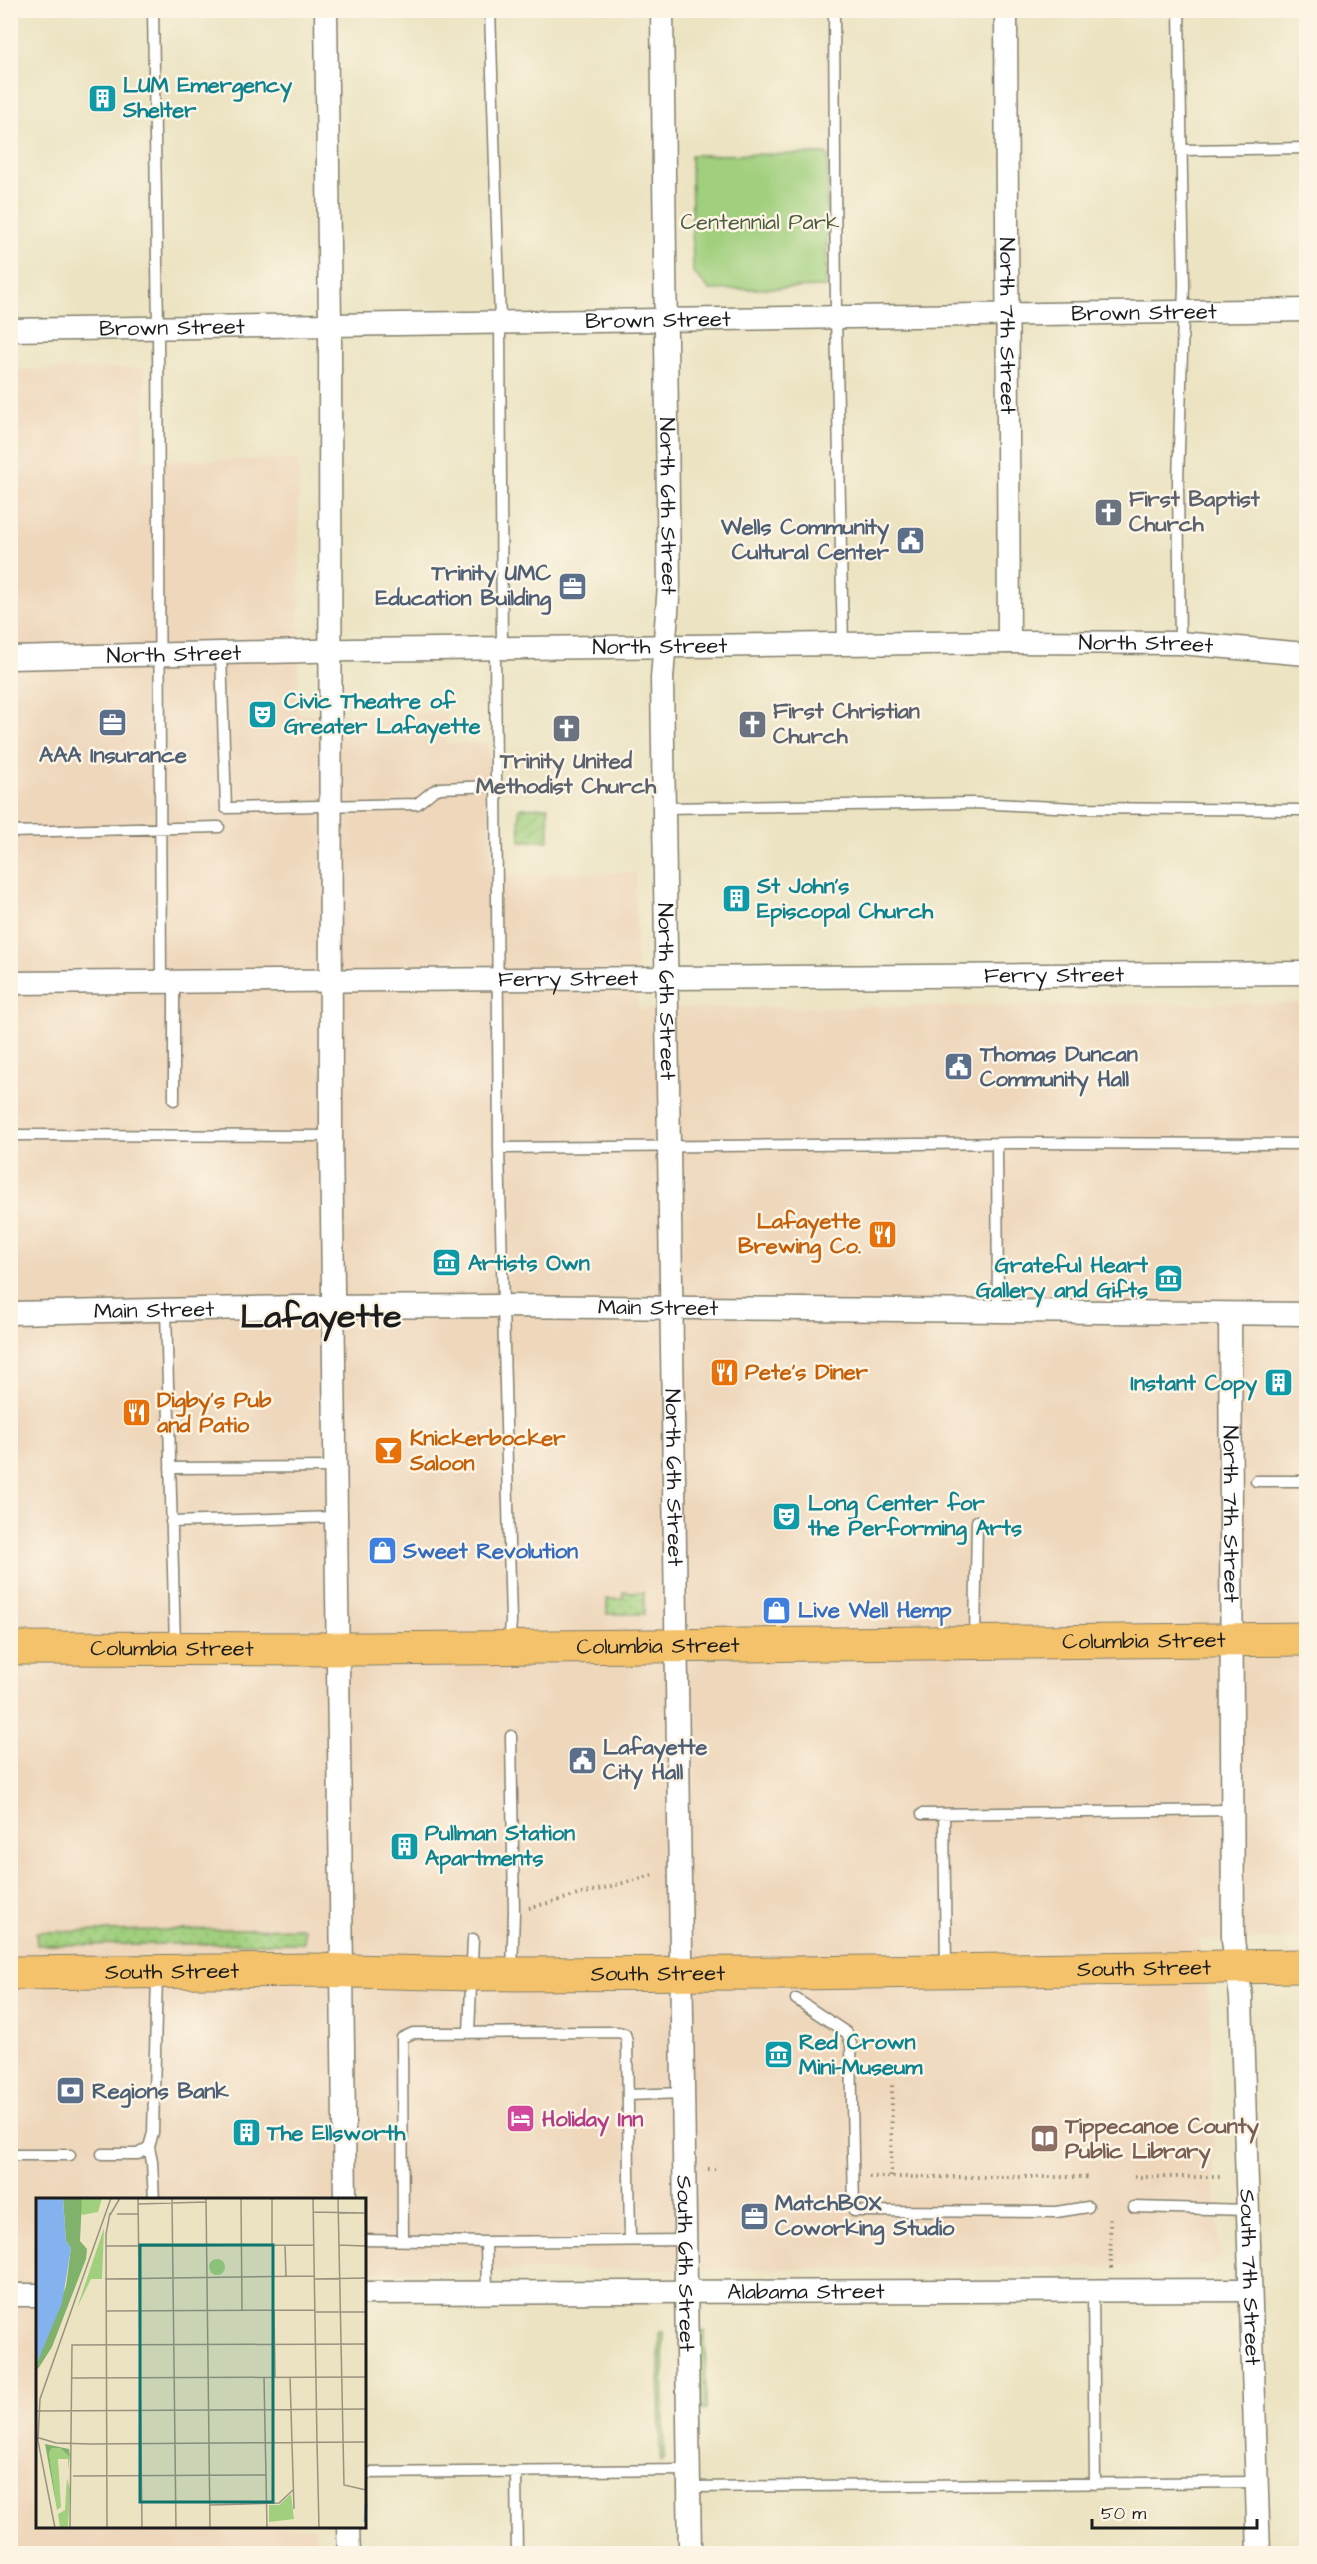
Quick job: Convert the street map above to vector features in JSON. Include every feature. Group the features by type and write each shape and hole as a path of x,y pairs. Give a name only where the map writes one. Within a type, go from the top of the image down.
{"main road":[{"name":"Columbia Street","path":"10,1648 337,1649 1306,1639"},
{"name":"South Street","path":"10,1973 340,1970 471,1974 682,1974 946,1972 1306,1965"}],"street":[{"path":"326,10 330,325 332,1307 345,2198"},
{"name":"North 6th Street","path":"662,10 669,585 662,679 675,1646 682,1974"},
{"name":"North 7th Street","path":"1006,10 1009,642"},
{"name":"Brown Street","path":"10,330 1306,310"},
{"name":"North Street","path":"10,658 331,651 1009,642 1180,643 1306,654"},
{"name":"Ferry Street","path":"10,983 1306,973"},
{"name":"Main Street","path":"10,1313 504,1306 1306,1314"},
{"name":"North 7th Street","path":"1230,1314 1233,1940 1237,1966"},
{"name":"South 7th Street","path":"1237,1966 1241,1998 1259,2553"},
{"name":"South 6th Street","path":"682,1974 684,2292 690,2553"},
{"name":"Alabama Street","path":"366,2293 1250,2290"},
{"path":"10,2295 36,2295"},
{"path":"348,2528 349,2553"}],"lane":[{"path":"153,10 158,326 159,829 174,1100"},
{"path":"489,10 500,321 496,786 497,978 511,1622 508,1647"},
{"path":"834,10 836,316 843,645"},
{"path":"1179,10 1183,311 1178,482 1180,643"},
{"path":"1181,150 1306,148"},
{"path":"221,654 226,808 417,804 440,788 496,786"},
{"path":"665,808 973,803 1075,808 1306,810"},
{"path":"10,832 219,827"},
{"path":"10,1135 331,1136"},
{"path":"997,1144 998,1312"},
{"path":"499,1148 1306,1144"},
{"path":"166,1310 175,1648"},
{"path":"170,1468 335,1467"},
{"path":"1256,1481 1306,1481"},
{"path":"171,1522 335,1517"},
{"path":"975,1642 977,1521"},
{"path":"511,1736 514,1912 512,1974"},
{"path":"922,1814 1233,1810"},
{"path":"944,1814 946,1972"},
{"path":"469,2033 473,1939"},
{"path":"102,2154 138,2154 148,2147 153,2133 156,2100 157,1972"},
{"path":"796,1999 847,2032 851,2044 854,2211 1056,2212 1088,2207"},
{"path":"403,2240 402,2038 413,2033 559,2031 625,2034 630,2240"},
{"path":"628,2095 683,2093"},
{"path":"148,2147 153,2162 154,2198"},
{"path":"10,2155 70,2155"},
{"path":"1134,2207 1248,2211"},
{"path":"366,2240 486,2242 684,2240"},
{"path":"486,2242 487,2293"},
{"path":"1093,2290 1095,2484"},
{"path":"366,2473 516,2472 688,2478 1095,2484 1257,2482"},
{"path":"516,2472 517,2553"}],"path":[{"path":"514,1912 653,1875"},
{"path":"891,2177 892,2085"},
{"path":"708,2169 715,2169"},
{"path":"853,2177 1087,2177"},
{"path":"1134,2177 1223,2177"},
{"path":"1110,2219 1111,2271"}],"shaded area":[{"path":"146,368 143,460 298,460 300,621 297,714 447,713 447,743 489,743 490,875 636,872 637,1009 1300,1003 1301,1023 1306,1023 1306,1939 1199,1940 1210,2004 1214,2187 1221,2256 1209,2266 366,2271 366,2198 36,2198 36,2528 315,2528 316,2553 11,2553 10,370"}],"green space":[{"name":"Centennial Park","path":"828,154 826,287 710,290 693,272 691,155"},
{"path":"548,807 549,841 520,841 519,808"},
{"path":"623,1592 644,1592 644,1614 607,1614 607,1599 623,1599"},
{"path":"304,1928 304,1943 37,1945 36,1932"},
{"path":"698,2331 705,2331 706,2410 699,2410"},
{"path":"659,2332 663,2332 664,2458 660,2462"}],"place":[{"name":"LUM Emergency Shelter","path":"102,98"},
{"name":"First Baptist Church","path":"1108,512"},
{"name":"Wells Community Cultural Center","path":"910,540"},
{"name":"Trinity UMC Education Building","path":"572,586"},
{"name":"Civic Theatre of Greater Lafayette","path":"263,714"},
{"name":"AAA Insurance","path":"113,723"},
{"name":"First Christian Church","path":"752,724"},
{"name":"Trinity United Methodist Church","path":"566,729"},
{"name":"St John's Episcopal Church","path":"736,899"},
{"name":"Thomas Duncan Community Hall","path":"959,1067"},
{"name":"Lafayette Brewing Co.","path":"882,1234"},
{"name":"Artists Own","path":"447,1263"},
{"name":"Grateful Heart Gallery and Gifts","path":"1169,1278"},
{"name":"Pete's Diner","path":"724,1372"},
{"name":"Instant Copy","path":"1278,1383"},
{"name":"Digby's Pub and Patio","path":"136,1413"},
{"name":"Knickerbocker Saloon","path":"389,1451"},
{"name":"Long Center for the Performing Arts","path":"787,1516"},
{"name":"Sweet Revolution","path":"382,1551"},
{"name":"Live Well Hemp","path":"777,1610"},
{"name":"Lafayette City Hall","path":"582,1760"},
{"name":"Pullman Station Apartments","path":"404,1846"},
{"name":"Red Crown Mini-Museum","path":"778,2055"},
{"name":"Regions Bank","path":"71,2091"},
{"name":"Holiday Inn","path":"521,2119"},
{"name":"The Ellsworth","path":"246,2133"},
{"name":"Tippecanoe County Public Library","path":"1044,2139"},
{"name":"MatchBOX Coworking Studio","path":"754,2216"}],"district":[{"name":"Lafayette","path":"321,1317"}]}
